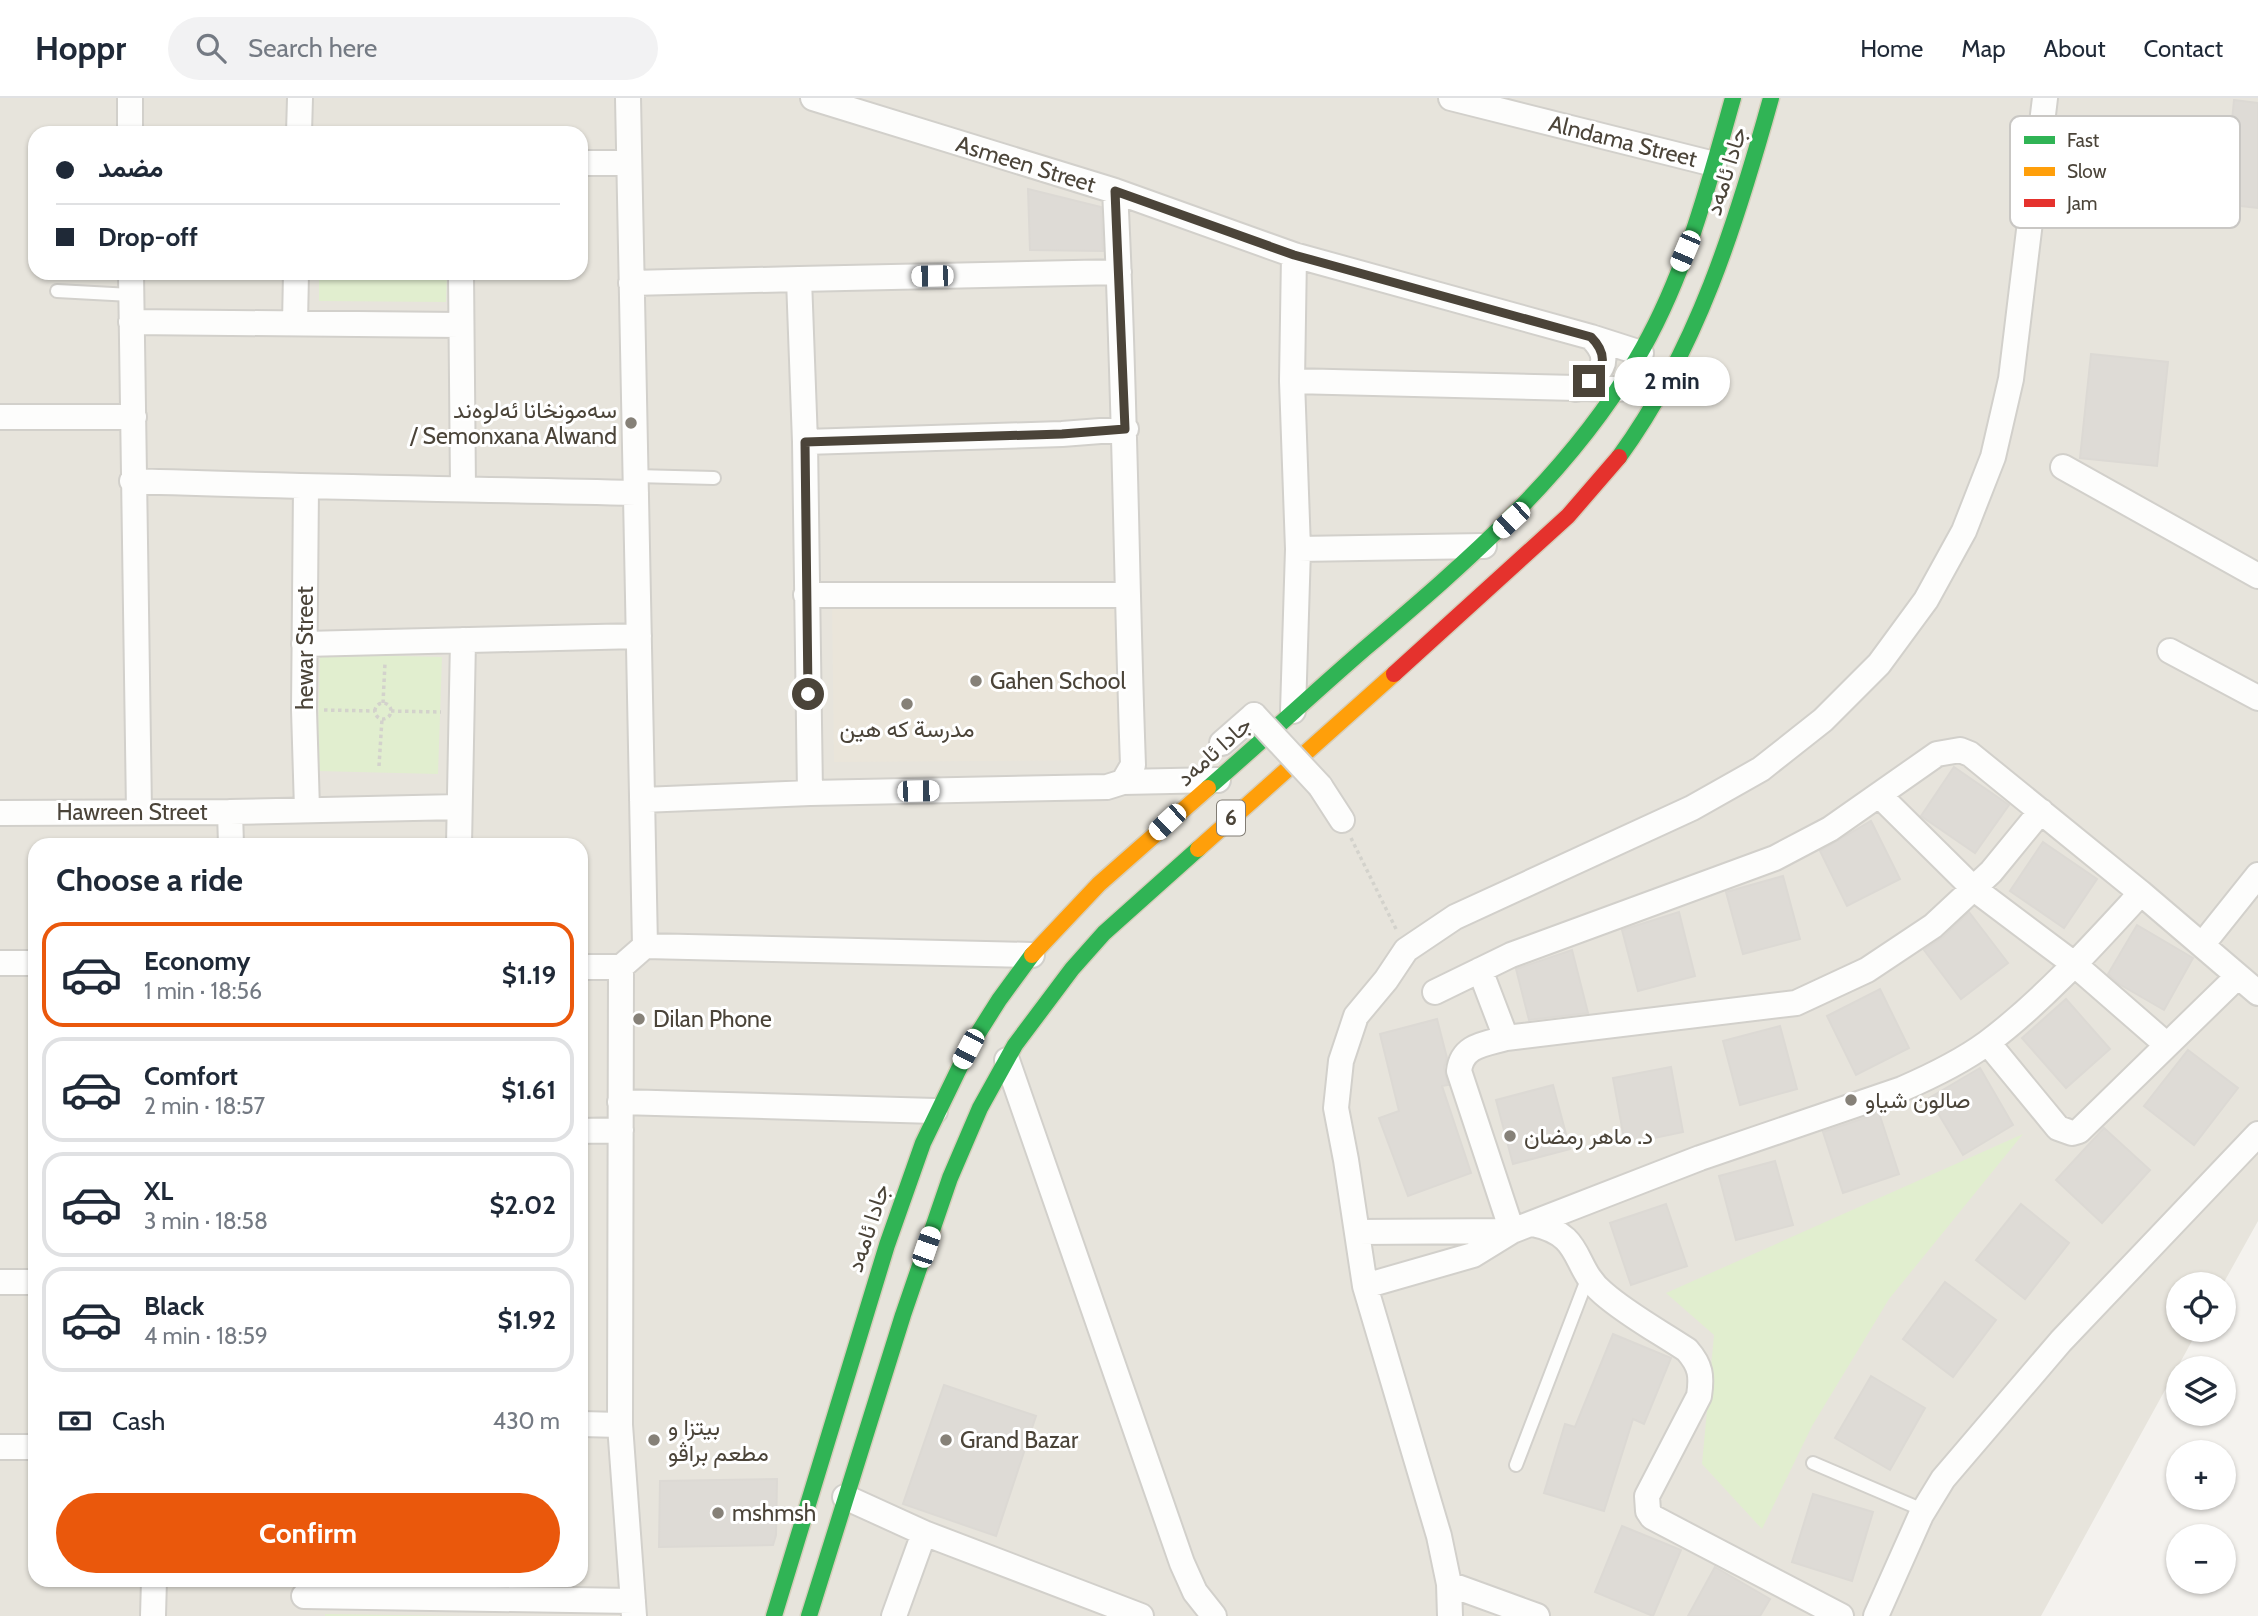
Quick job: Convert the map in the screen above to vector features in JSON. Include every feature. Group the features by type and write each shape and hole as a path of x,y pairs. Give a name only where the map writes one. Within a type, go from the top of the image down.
{"main road":[{"name":"جادا ئامەد","path":"774,1616 886,1243 935,1111 968,1049 1032,955 1105,880 1293,711 1444,583 1558,471 1692,285 1714,225 1714,164 1733,98"},
{"name":"جادا ئامەد","path":"809,1616 908,1300 953,1169 974,1119 1007,1060 1069,970 1104,933 1539,544 1586,498 1623,451 1661,390 1692,285 1714,225 1771,98"}],"street":[{"path":"130,98 130,126"},
{"path":"299,126 300,98"},
{"path":"628,98 645,946"},
{"name":"Asmeen Street","path":"813,98 1115,191 1294,255 1641,353"},
{"name":"Alndama Street","path":"1451,98 1714,164"},
{"path":"2043,116 2045,98"},
{"path":"588,163 629,163"},
{"path":"1115,191 1125,429 1133,765 1123,782"},
{"path":"1450,1616 1449,1584 1426,1488 1365,1286 1336,1108 1341,1061 1356,1016 1386,980 1406,950 1455,917 1692,808 1760,769 1823,720 1879,664 1926,600 1964,531 1993,457 2011,379 2029,228"},
{"path":"1293,711 1298,549 1292,381 1294,255"},
{"path":"631,283 1119,272"},
{"path":"799,279 805,442 810,793"},
{"path":"295,323 296,280"},
{"path":"461,280 463,488"},
{"path":"131,284 139,811"},
{"path":"131,322 460,325"},
{"path":"1576,389 1596,376 1603,364 1602,350 1591,337"},
{"path":"1292,381 1619,389"},
{"path":"0,418 134,417"},
{"path":"805,442 1062,434 1125,429"},
{"path":"2063,467 2258,576"},
{"path":"132,481 306,487 636,485"},
{"name":"hewar Street","path":"306,487 304,710 307,809"},
{"path":"1298,549 1484,546"},
{"path":"806,595 1127,595"},
{"path":"304,644 639,636"},
{"path":"459,838 463,640"},
{"path":"2170,651 2258,698"},
{"path":"1222,743 1254,715 1320,786 1342,821"},
{"path":"1435,992 1511,955 1775,858 1830,829 1937,754 1960,750 1970,754 2141,893 2258,993"},
{"path":"642,800 810,793 1107,787 1123,782 1217,780"},
{"path":"1879,795 1973,888 2074,964 2167,1045"},
{"path":"230,812 459,807"},
{"path":"1522,1228 1459,1071 1460,1061 1471,1048 1506,1038 1796,1003 1867,970 1933,926 1991,872 2040,811"},
{"name":"Hawreen Street","path":"0,813 230,812 231,838"},
{"path":"2202,945 2258,875"},
{"path":"1365,1286 1459,1260 1522,1228 1700,1158 1902,1089 1948,1068 1987,1043 2074,964 2141,893"},
{"path":"588,967 621,967 645,946 1032,955"},
{"path":"0,963 28,963"},
{"path":"304,1597 474,1607 633,1608 620,1424 621,967"},
{"path":"1480,970 1506,1038"},
{"path":"1987,1043 2058,1128 2071,1133 2079,1131 2238,976"},
{"path":"1007,1060 1182,1563 1195,1592 1214,1616"},
{"path":"620,1102 935,1111"},
{"path":"588,1131 621,1130"},
{"path":"1876,1616 1923,1510 1943,1479 2061,1341 2258,1134"},
{"path":"1357,1232 1522,1228 1556,1231 1568,1240 1588,1276 1607,1296 1687,1350 1698,1363 1702,1378 1699,1396 1647,1496 1648,1511 1652,1517 1841,1616"},
{"path":"0,1282 28,1282"},
{"path":"588,1424 620,1424"},
{"path":"0,1447 28,1447"},
{"path":"845,1497 924,1533 1141,1616"},
{"path":"894,1616 924,1533"},
{"path":"1449,1584 1537,1616"},
{"path":"153,1616 154,1587"}],"lane":[{"path":"57,290 131,284"},
{"path":"636,485 714,478"},
{"path":"1516,1465 1588,1276"},
{"path":"1812,1462 1923,1510"}],"path":[{"path":"383,703 385,658"},
{"path":"378,704 388,704 391,711 389,716 382,719 375,711 378,704"},
{"path":"304,710 375,711"},
{"path":"391,711 463,712"},
{"path":"379,766 382,719"},
{"path":"1342,821 1406,950"}],"shaded area":[{"path":"0,98 2258,98 2258,1221 2230,1272 2166,1272 2166,1342 2191,1342 2184,1356 2166,1356 2166,1388 2041,1616 0,1616"},
{"name":"Gahen School","path":"1118,600 1119,760 834,762 832,602"}],"green space":[{"path":"319,280 447,280 446,302 319,301"},
{"path":"320,654 442,657 438,774 317,771"},
{"path":"2023,1134 1889,1299 1812,1426 1762,1529 1702,1464 1714,1335 1666,1293"},
{"path":"325,1614 463,1616 325,1616"}],"building":[{"path":"2234,100 2258,103 2258,208 2240,206 2240,116 2232,116"},
{"path":"1028,189 1101,207 1103,251 1030,250"},
{"path":"2091,354 2168,362 2157,466 2080,458"},
{"path":"1954,767 2009,805 1975,853 1921,816"},
{"path":"1871,821 1900,879 1847,906 1820,851"},
{"path":"2043,842 2097,879 2064,928 2010,891"},
{"path":"1783,876 1800,939 1743,954 1726,892"},
{"path":"1679,912 1695,976 1638,991 1622,930"},
{"path":"1969,912 2008,963 1961,999 1924,950 1943,937"},
{"path":"2137,925 2193,958 2164,1010 2119,984 2108,974"},
{"path":"1572,950 1588,1013 1529,1020 1516,969"},
{"path":"1880,989 1909,1048 1856,1075 1827,1016"},
{"path":"2066,999 2110,1049 2066,1088 2022,1038"},
{"path":"1437,1019 1447,1058 1444,1068 1448,1085 1442,1086 1471,1173 1408,1196 1379,1118 1399,1111 1380,1034"},
{"path":"1780,1026 1797,1089 1740,1105 1723,1041"},
{"path":"2188,1050 2238,1088 2194,1145 2144,1106"},
{"path":"1671,1067 1683,1132 1625,1144 1613,1078"},
{"path":"1980,1068 2013,1125 1963,1155 1929,1098"},
{"path":"1553,1085 1570,1149 1513,1164 1496,1100"},
{"path":"1879,1113 1899,1174 1843,1193 1823,1132"},
{"path":"2104,1128 2150,1170 2102,1223 2056,1180"},
{"path":"1775,1161 1793,1225 1736,1240 1719,1176"},
{"path":"1666,1204 1687,1266 1631,1285 1610,1223"},
{"path":"2021,1204 2069,1243 2025,1299 1976,1260"},
{"path":"1945,1282 1996,1320 1953,1377 1903,1339"},
{"path":"1613,1334 1671,1358 1644,1424 1633,1419 1604,1511 1544,1493 1565,1424 1575,1427"},
{"path":"1871,1376 1925,1408 1890,1470 1835,1438"},
{"path":"944,1385 1036,1416 996,1536 903,1504"},
{"name":"mshmsh","path":"777,1479 776,1535 773,1545 659,1547 660,1481"},
{"path":"1813,1494 1873,1512 1852,1581 1792,1562"},
{"path":"1622,1526 1681,1550 1653,1616 1595,1592"},
{"path":"1715,1567 1770,1599 1760,1616 1688,1616"}],"traffic: fast":[{"path":"1208,788 1475,552 1546,481 1609,403 1636,360 1668,298 1693,232 1733,98"},
{"path":"1619,457 1671,373 1692,330 1728,239 1771,98"},
{"path":"809,1616 903,1315 950,1178 980,1108 1015,1045 1072,969 1104,933 1198,849"},
{"path":"774,1616 887,1245 923,1143 970,1046 1032,955"}],"traffic: slow":[{"path":"1198,849 1394,674"},
{"path":"1032,955 1099,884 1208,788"}],"traffic: jam":[{"path":"1394,674 1568,516 1619,457"}],"place":[{"name":"سەمونخانا ئەلوەند / Semonxana Alwand","path":"631,423"},
{"name":"Gahen School","path":"976,681"},
{"name":"مدرسة كه هين","path":"907,704"},
{"name":"Dilan Phone","path":"639,1019"},
{"name":"صالون شياو","path":"1851,1100"},
{"name":"د. ماهر رمضان","path":"1510,1136"},
{"name":"بيتزا و مطعم براڤو","path":"654,1440"},
{"name":"Grand Bazar","path":"946,1440"},
{"name":"mshmsh","path":"718,1513"}],"route":[{"path":"808,694 805,442 1062,434 1125,429 1115,191 1294,255 1591,337 1602,350 1603,364 1596,376 1589,381"}]}
